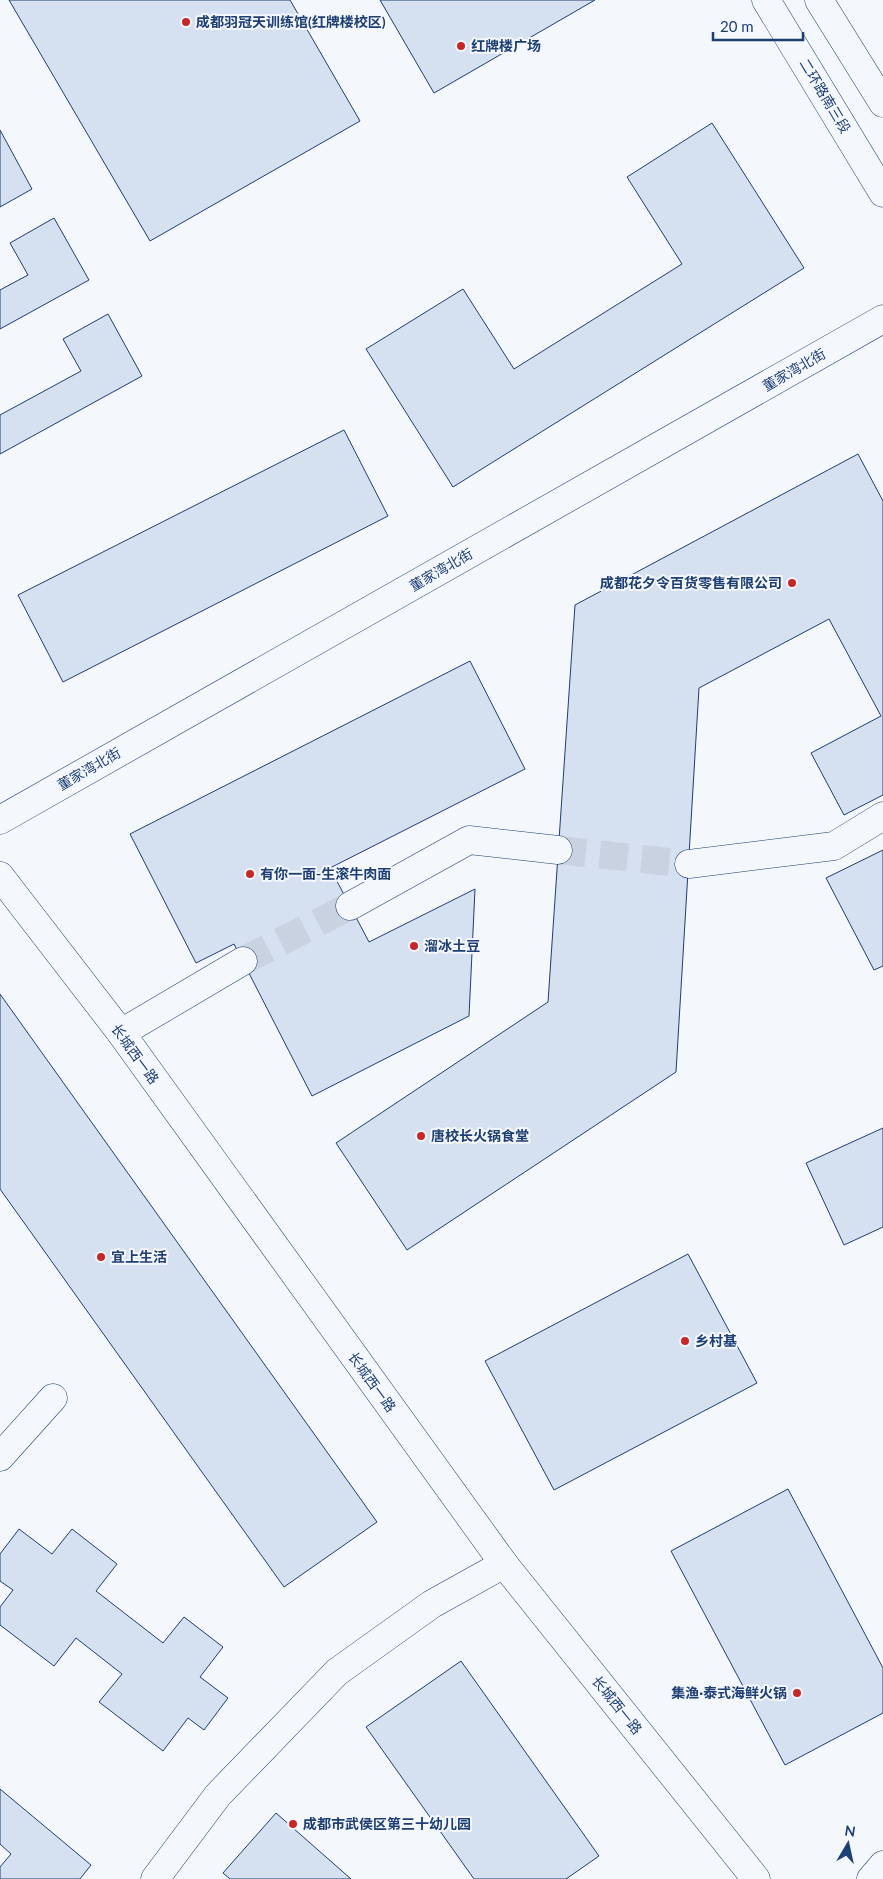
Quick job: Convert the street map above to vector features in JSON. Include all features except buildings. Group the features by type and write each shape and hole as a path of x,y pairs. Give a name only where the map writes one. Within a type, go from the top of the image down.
{"main road":[{"name":"二环路南三段","path":"766,0 883,193"},
{"path":"819,0 883,103"},
{"name":"董家湾北街","path":"0,820 883,320"},
{"path":"689,864 834,846 883,816"},
{"path":"350,906 469,840 558,850"},
{"name":"长城西一路","path":"0,876 121,1033 504,1564 756,1879"},
{"path":"121,1033 243,961"},
{"path":"0,1457 53,1398"},
{"path":"155,1879 218,1795 338,1672 432,1604 504,1564"},
{"path":"871,1879 883,1865"}],"tunnel":[{"path":"558,850 689,864"},
{"path":"243,961 350,906"}],"place":[{"name":"成都羽冠天训练馆(红牌楼校区)","path":"186,22"},
{"name":"红牌楼广场","path":"461,46"},
{"name":"成都花夕令百货零售有限公司","path":"792,583"},
{"name":"有你一面-生滚牛肉面","path":"250,874"},
{"name":"溜冰土豆","path":"414,946"},
{"name":"唐校长火锅食堂","path":"421,1136"},
{"name":"宜上生活","path":"101,1257"},
{"name":"乡村基","path":"685,1341"},
{"name":"集渔·泰式海鲜火锅","path":"797,1693"},
{"name":"成都市武侯区第三十幼儿园","path":"293,1824"}]}
